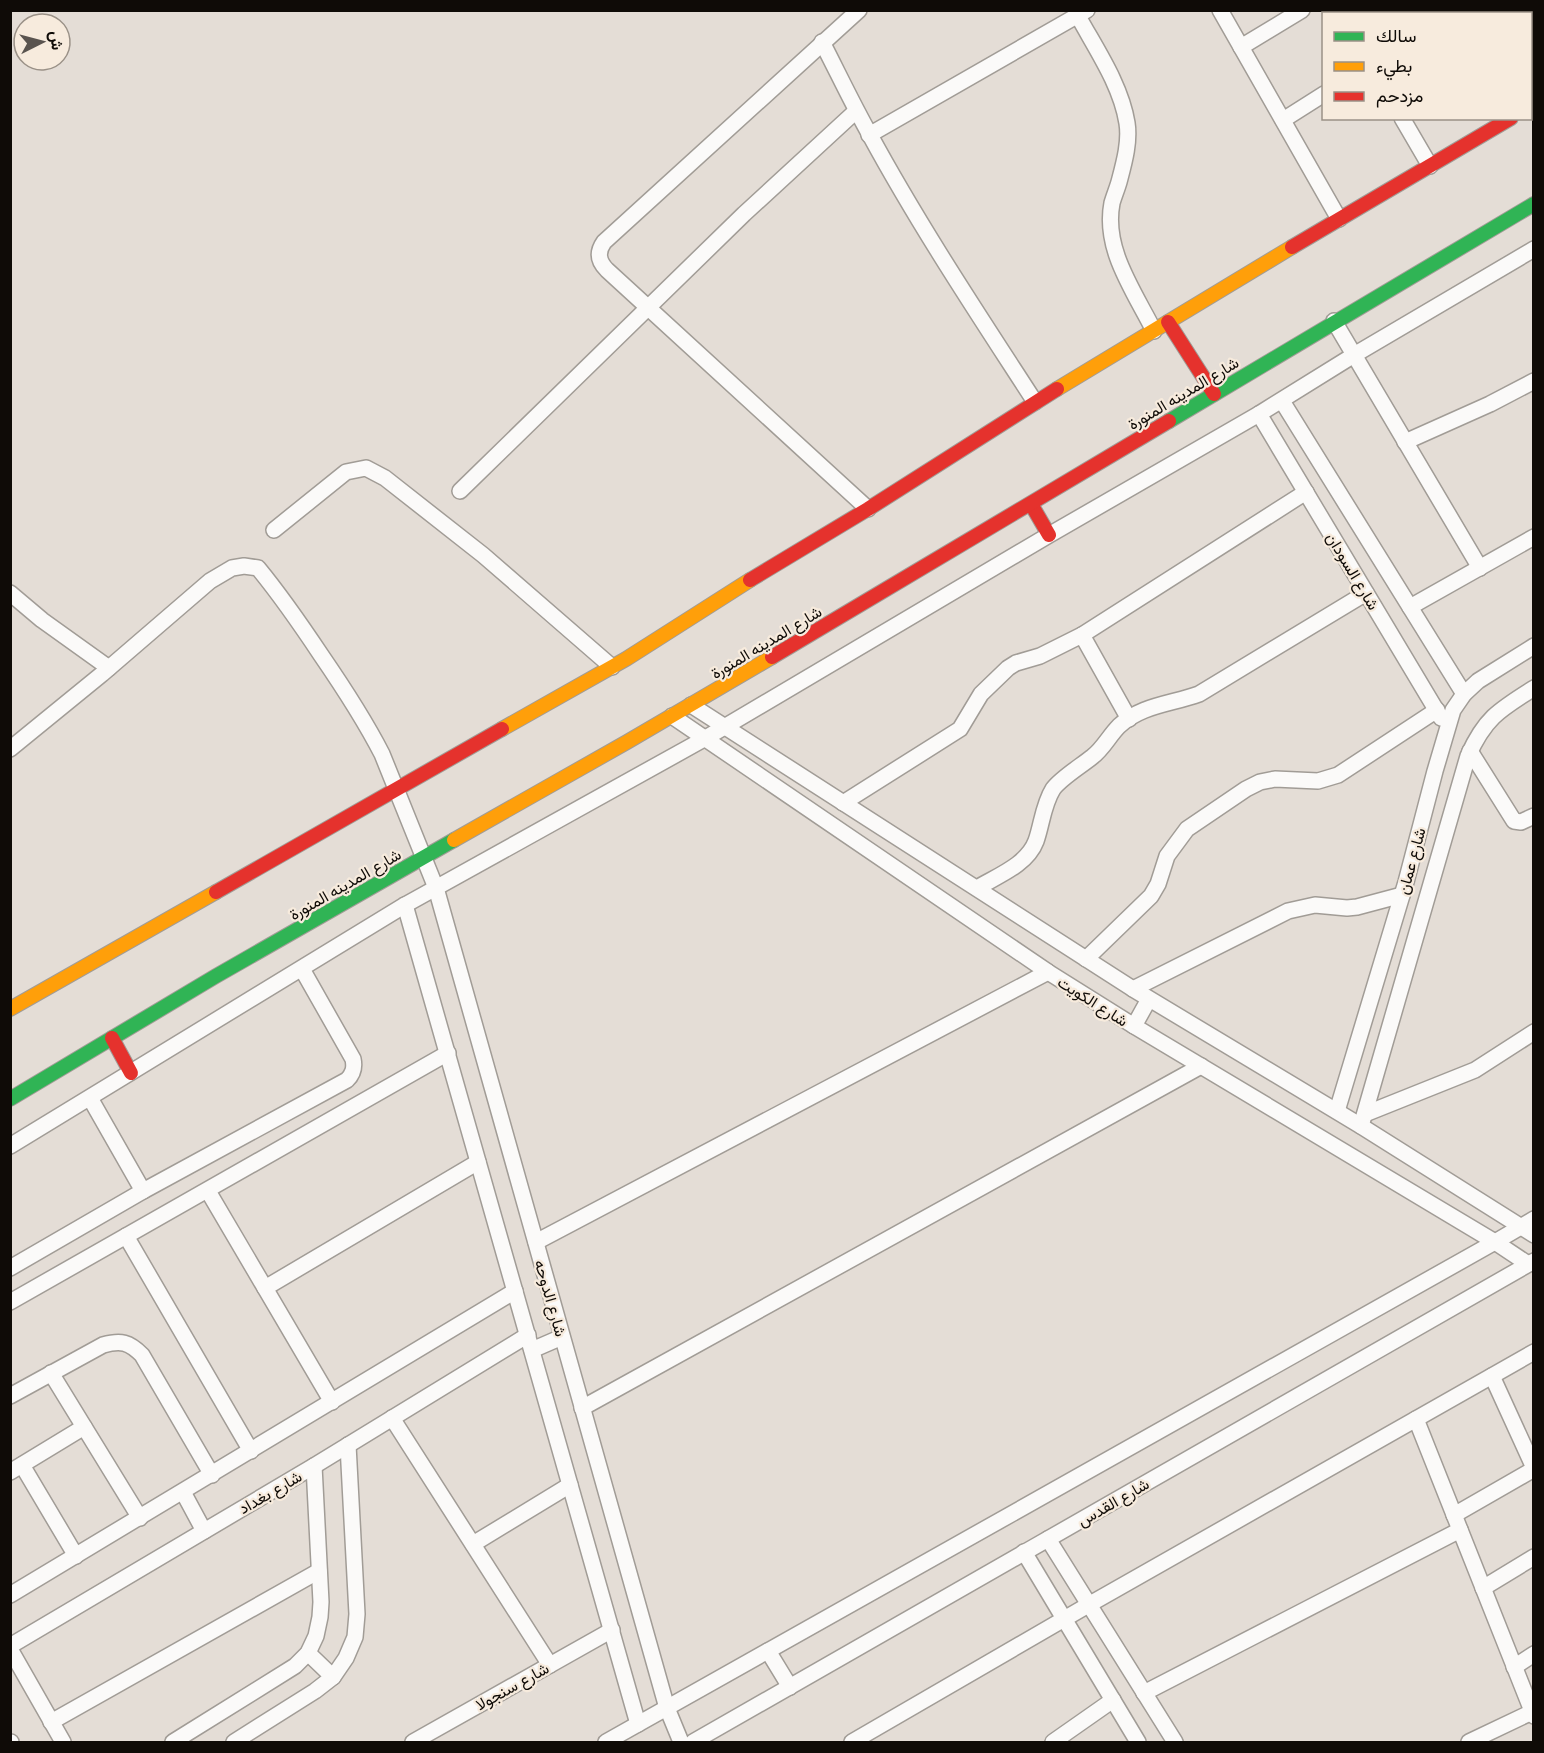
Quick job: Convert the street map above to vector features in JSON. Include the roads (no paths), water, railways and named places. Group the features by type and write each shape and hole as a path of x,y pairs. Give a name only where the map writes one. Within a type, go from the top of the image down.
{"main road":[{"path":"10,1009 612,667 1035,402 1508,120"},
{"name":"شارع المدينه المنورة","path":"10,1100 112,1038 424,857 691,705 1533,204"},
{"path":"1168,322 1214,394"},
{"path":"1031,504 1049,535"},
{"path":"112,1038 131,1073"}],"street":[{"path":"859,10 604,242 599,256 601,264 868,508"},
{"path":"1220,10 1339,219"},
{"path":"1241,47 1302,10"},
{"path":"869,135 1082,13 1122,100 1128,125 1127,152 1112,202 1110,221 1112,241 1118,260 1154,331"},
{"path":"822,42 869,135 927,233 1035,402"},
{"path":"1283,120 1322,95"},
{"path":"460,491 744,214 856,111"},
{"path":"1403,120 1430,166"},
{"path":"10,1146 405,905 724,727 1259,414 1533,249"},
{"path":"1334,321 1480,568"},
{"path":"1405,442 1490,404 1533,381"},
{"name":"شارع السودان","path":"1282,400 1464,694"},
{"name":"شارع السودان","path":"1259,414 1447,728"},
{"path":"274,530 346,472 366,468 385,478 483,555 612,667"},
{"path":"843,803 960,729 981,694 1008,668 1016,663 1040,656 1082,634 1306,492"},
{"path":"1410,607 1533,537"},
{"name":"شارع الدوحه","path":"109,668 210,581 232,567 258,568 281,595 372,733 436,888 667,1708 681,1743"},
{"path":"10,593 42,620 109,668 10,749"},
{"path":"976,888 1022,861 1028,855 1036,842 1047,803 1055,786 1096,754 1129,718 1157,705 1199,694 1366,593"},
{"path":"1082,634 1129,718"},
{"name":"شارع عمان","path":"1337,1112 1402,895 1453,710 1464,694 1478,681 1533,646"},
{"name":"شارع عمان","path":"1363,1120 1462,777 1476,736 1489,719 1533,688"},
{"name":"شارع الكويت","path":"691,705 1149,999 1337,1112 1363,1120 1527,1223 1533,1236"},
{"path":"1086,959 1151,896 1158,884 1167,856 1186,829 1260,782 1275,779 1318,781 1338,775 1437,710"},
{"name":"شارع الكويت","path":"672,716 1048,972 1134,1026 1531,1262"},
{"path":"1470,752 1514,821 1519,823 1533,816"},
{"path":"1435,771 1462,777"},
{"path":"1133,989 1288,911 1315,905 1357,907 1402,895"},
{"name":"شارع الدوحه","path":"405,905 638,1724"},
{"path":"10,1268 143,1191 351,1076 354,1065 352,1059 302,969"},
{"path":"536,1242 1048,972"},
{"path":"1134,1026 1149,999"},
{"path":"1363,1120 1475,1070 1533,1032"},
{"path":"10,1302 448,1053"},
{"path":"582,1408 1201,1066"},
{"path":"90,1098 143,1191"},
{"path":"265,1288 478,1162"},
{"path":"208,1191 332,1401"},
{"path":"606,1743 1527,1223"},
{"path":"126,1236 251,1451"},
{"name":"شارع القدس","path":"693,1743 1531,1262"},
{"path":"10,1595 515,1291"},
{"name":"شارع بغداد","path":"10,1648 392,1418 530,1342 562,1337"},
{"path":"10,1396 103,1345 124,1342 134,1347 142,1355 212,1474"},
{"path":"852,1743 1064,1619 1533,1352"},
{"path":"51,1373 140,1518"},
{"path":"1454,1515 1533,1469 1492,1376"},
{"path":"392,1418 550,1665"},
{"path":"1416,1419 1533,1714 1469,1743"},
{"path":"76,1556 16,1469 84,1427"},
{"path":"234,1743 315,1692 333,1677 346,1658 354,1637 357,1614 348,1445"},
{"path":"174,1743 295,1666 308,1653 316,1635 321,1602 314,1466"},
{"path":"473,1544 570,1485"},
{"path":"183,1492 204,1531"},
{"path":"1144,1693 1460,1530"},
{"path":"1048,1539 1175,1743"},
{"path":"1024,1552 1138,1743"},
{"path":"1483,1587 1533,1557"},
{"path":"51,1722 320,1571"},
{"name":"شارع سنجولا","path":"413,1743 612,1630"},
{"path":"10,1648 63,1743"},
{"path":"768,1651 790,1687"},
{"path":"308,1653 333,1677"},
{"path":"1514,1667 1533,1654"},
{"path":"1053,1743 1113,1700"}]}
